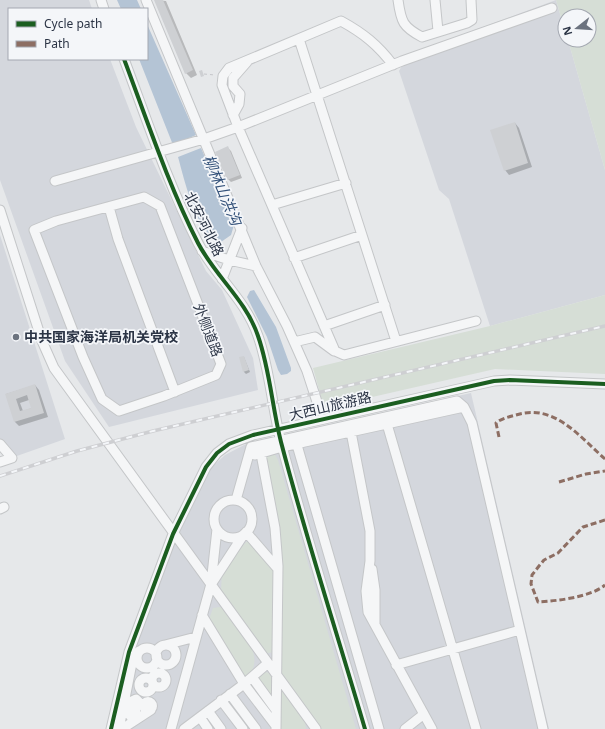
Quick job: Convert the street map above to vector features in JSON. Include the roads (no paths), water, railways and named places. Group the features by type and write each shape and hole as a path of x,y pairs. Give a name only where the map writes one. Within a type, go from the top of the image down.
{"street":[{"path":"146,0 242,228 256,266 307,371 320,411"},
{"path":"398,0 400,13 408,29 422,37 467,23 472,20 471,0"},
{"path":"435,0 438,31"},
{"path":"55,181 160,153 204,139 238,127 393,65 552,8"},
{"path":"335,351 233,115 222,85 223,76 229,68 341,21 357,30 382,49 393,65"},
{"path":"299,39 396,341"},
{"path":"233,115 239,104 240,94 233,86 233,78 250,59"},
{"name":"北安河北路","path":"124,60 180,205 202,251 222,279 244,305 258,334 281,444 365,729"},
{"path":"272,205 346,183"},
{"name":"外侧道路","path":"144,197 160,206 221,364 216,375 175,392 119,411 102,399 83,358 34,230 56,221 109,207 144,197"},
{"path":"109,207 118,239 175,392"},
{"path":"0,210 42,341 54,368 173,534 277,674 314,728"},
{"path":"222,279 242,228"},
{"path":"294,258 362,235"},
{"path":"202,251 229,260 256,266"},
{"path":"324,326 385,305"},
{"path":"294,342 315,337 335,351 344,355 476,321"},
{"name":"大西山旅游路","path":"111,729 129,652 173,534 206,467 217,453 229,444 253,435 494,381 510,380 605,384"},
{"path":"236,500 251,447 281,444 406,412 457,401 464,408 472,423 543,729"},
{"path":"248,457 261,454 281,444 297,445 464,408"},
{"path":"323,422 326,432"},
{"path":"387,424 476,729"},
{"path":"351,432 370,531 370,561 376,590 375,628 432,729"},
{"path":"0,444 12,458 0,462"},
{"path":"297,445 379,729"},
{"path":"261,454 275,528 278,569 276,727"},
{"path":"171,729 211,584 216,529 214,517 219,506 224,502 236,500 246,506 250,512 251,524 211,584"},
{"path":"216,529 226,537 232,538 245,533"},
{"path":"245,533 278,569"},
{"path":"202,616 244,684 276,727"},
{"path":"396,665 520,630"},
{"path":"139,651 137,656 138,662 145,667 153,665 158,650 165,645 196,637"},
{"path":"119,729 128,713 127,689 133,658 144,648 149,649 154,651 159,662 165,665 174,661 175,651 171,646 165,645"},
{"path":"190,727 221,700 252,678 268,663"},
{"path":"252,678 276,710"},
{"path":"127,689 148,692 151,689 152,683"},
{"path":"230,694 256,729"},
{"path":"221,700 243,729"},
{"path":"119,729 128,726 151,710"},
{"path":"208,711 221,729"},
{"path":"405,729 424,714"},
{"path":"200,717 208,729"}],"water":[{"path":"117,0 137,0 141,8 121,8"},
{"path":"148,26 196,135 173,145 139,60 148,60"},
{"path":"201,148 234,225 231,235 221,242 213,238 205,230 198,218 188,192 178,157"},
{"path":"254,290 276,327 291,368 291,371 287,374 281,375 278,370 267,337 247,297 250,291"}],"railway":[{"path":"0,476 77,451 153,431 605,326"}],"place":[{"name":"中共国家海洋局机关党校","path":"16,337"}],"water label":[{"name":"柳林山洪沟","path":"222,190"}]}
